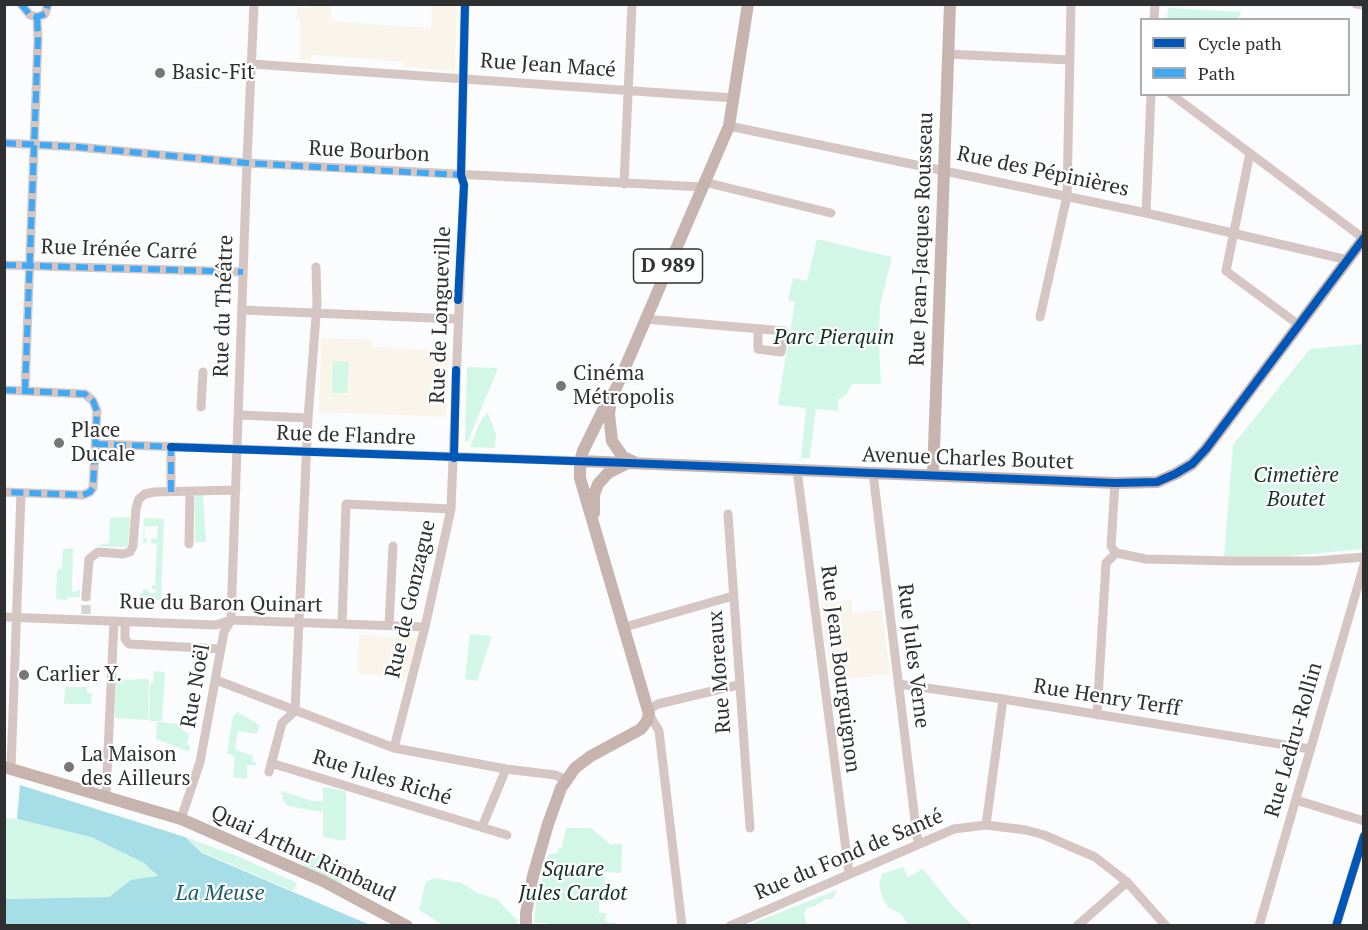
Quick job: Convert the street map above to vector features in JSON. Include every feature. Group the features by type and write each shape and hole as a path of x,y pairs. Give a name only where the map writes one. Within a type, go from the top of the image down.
{"main road":[{"name":"D 989","path":"615,391 729,126 748,4"},
{"name":"Rue Jean-Jacques Rousseau","path":"933,475 950,4"},
{"name":"Avenue Charles Boutet","path":"580,461 1115,483 1157,482 1192,464 1220,431 1363,238"},
{"path":"526,926 526,912 533,876 561,788 575,768 591,756 640,729 647,722 649,712 580,478 580,461 592,431 615,391"},
{"path":"615,391 609,414 612,441 623,457 632,463"},
{"path":"601,545 594,509 594,495 598,484 608,473 632,463"},
{"name":"Quai Arthur Rimbaud","path":"8,767 181,819 323,881 406,926"}],"street":[{"path":"37,17 45,14 48,4"},
{"name":"Rue du Théâtre","path":"238,450 254,4"},
{"name":"Rue de Longueville","path":"454,458 464,185 461,175 465,4"},
{"path":"624,184 632,4"},
{"path":"1040,317 1067,196 1071,4"},
{"path":"1356,4 1364,5"},
{"path":"25,7 37,17 38,39 25,391"},
{"path":"948,54 1069,60"},
{"name":"Rue Jean Macé","path":"252,64 734,99"},
{"path":"1146,213 1151,96"},
{"path":"1174,96 1363,238"},
{"name":"Rue des Pépinières","path":"729,126 1146,213 1348,260"},
{"name":"Rue Bourbon","path":"4,143 247,163 624,184 703,185 831,213"},
{"path":"1250,153 1226,271 1299,325"},
{"name":"Rue Irénée Carré","path":"4,265 243,272"},
{"path":"295,711 308,418 317,304 316,267"},
{"path":"242,310 458,319"},
{"path":"645,319 758,329"},
{"name":"Rue du Théâtre","path":"201,407 203,372"},
{"path":"4,390 85,394 93,401 97,411 93,488 90,492 83,495 4,492"},
{"path":"239,415 308,418"},
{"name":"Rue de Flandre","path":"96,444 454,458"},
{"path":"171,447 171,492"},
{"name":"Rue Noël","path":"181,819 200,762 224,632 231,620 238,450"},
{"name":"Avenue Charles Boutet","path":"454,458 580,461"},
{"name":"Rue de Gonzague","path":"394,748 425,627 451,509 454,458"},
{"name":"Rue Jean Bourguignon","path":"796,470 849,873"},
{"name":"Rue Jules Verne","path":"873,473 917,837 920,843"},
{"path":"1115,483 1111,546 1116,553 1146,559 1233,561 1315,561 1364,557"},
{"path":"86,597 89,559 98,552 123,554 130,552 133,546 136,508 139,499 145,494 236,490"},
{"path":"189,544 190,492"},
{"path":"8,767 21,493"},
{"path":"342,624 346,504 451,509"},
{"name":"Rue Moreaux","path":"728,514 738,685 750,828"},
{"path":"389,626 393,546"},
{"path":"1097,715 1106,563 1116,553"},
{"name":"Rue Ledru-Rollin","path":"1259,926 1364,565"},
{"path":"625,627 733,596"},
{"name":"Rue du Baron Quinart","path":"4,617 86,617 125,622 216,625 231,620 425,627"},
{"path":"106,795 114,621"},
{"path":"125,622 125,639 129,644 221,649"},
{"path":"216,680 394,748 506,769 555,775 567,780"},
{"name":"Rue Henry Terff","path":"898,684 1310,749"},
{"path":"682,926 659,731 649,712 658,704 738,685"},
{"path":"986,825 1003,699"},
{"name":"Rue Jules Riché","path":"295,711 282,723 270,767 507,835"},
{"path":"482,827 506,769"},
{"path":"1296,800 1364,821"},
{"name":"Rue du Fond de Santé","path":"730,926 954,829 986,825 1026,830 1044,835 1095,857 1127,882 1166,926"},
{"path":"1336,926 1364,836"},
{"path":"1077,926 1127,882"}],"shaded area":[{"path":"310,5 331,5 331,21 431,28 432,5 457,5 455,71 404,67 404,62 312,55 311,61 300,60 300,20 296,19 297,7 309,8"},
{"path":"321,338 372,340 372,347 449,350 446,417 319,412"},
{"path":"851,600 853,613 882,610 890,674 831,681 821,604"},
{"path":"359,635 416,638 418,640 408,678 358,674"}],"green space":[{"path":"1168,8 1241,12 1238,18 1167,18"},
{"name":"Parc Pierquin","path":"817,239 892,257 880,305 881,384 852,384 846,395 838,400 838,411 816,409 810,458 801,458 806,408 778,405 778,403 795,302 788,300 793,278 807,281"},
{"name":"Cimetière Boutet","path":"1363,344 1363,549 1288,556 1224,557 1233,445 1310,349"},
{"path":"333,361 349,362 347,393 332,393"},
{"path":"467,367 498,368 468,441 465,441"},
{"path":"488,413 496,434 495,448 470,447 482,418"},
{"path":"203,495 206,542 195,542 195,498"},
{"path":"130,517 128,546 93,546 109,543 110,518"},
{"path":"144,518 164,519 161,600 140,600 143,589 149,590 149,593 156,593 156,589 152,589 152,586 155,585 157,544 151,543 151,539 157,539 158,526 145,526 144,538 147,538 147,543 143,543"},
{"path":"73,548 72,592 80,590 80,597 67,597 67,600 56,599 57,573 59,569 62,569 63,549"},
{"path":"470,634 492,636 477,681 465,679"},
{"path":"154,671 165,672 162,721 149,721 150,684 153,683"},
{"path":"149,679 148,720 115,718 116,681"},
{"path":"65,687 87,687 87,693 92,693 91,704 64,704"},
{"path":"237,712 260,725 257,734 238,731 235,749 253,756 252,761 257,763 247,765 247,779 233,777 235,757 227,753 233,716"},
{"path":"157,722 182,724 182,729 189,734 187,744 190,746 189,752 156,739"},
{"path":"323,787 346,791 346,841 323,837 323,803 322,812 288,806 281,793 281,791 312,801 323,801"},
{"path":"4,818 91,837 144,863 158,876 131,881 109,897 5,899"},
{"name":"Square Jules Cardot","path":"566,828 591,828 610,844 622,844 621,873 605,872 604,901 599,901 599,913 606,913 605,922 616,923 616,925 548,926 547,923 534,923 536,900 548,855 558,853 558,848 562,848"},
{"path":"185,837 237,856 297,883 293,891 202,852"},
{"path":"300,852 338,861 348,866 342,885 305,866 300,860"},
{"path":"903,867 908,877 923,869 950,903 972,925 908,925 901,914 888,907 879,886 882,874"},
{"path":"435,878 462,883 478,893 497,899 516,919 518,925 443,925 419,910 427,881"},
{"path":"837,890 833,899 826,899 807,908 804,913 807,925 748,925"}],"water":[{"name":"La Meuse","path":"20,785 185,837 202,853 370,925 5,925 5,899 109,897 131,880 158,876 144,863 91,837 17,819"}],"tunnel":[{"path":"86,597 86,614"}],"marked path":[{"path":"21,4 30,15 37,17 45,14 48,4"},
{"path":"25,391 37,17"},
{"path":"4,143 78,147 247,163 461,175"},
{"path":"4,265 243,272"},
{"path":"4,390 85,394 93,401 97,411 93,488 90,492 83,495 4,492"},
{"path":"96,444 174,447"},
{"path":"171,447 171,492"}],"cycle path":[{"path":"458,300 464,185 461,175 465,4"},
{"path":"171,447 1115,483 1157,482 1192,464 1206,449 1364,238"},
{"path":"454,458 456,370"},
{"path":"1336,926 1364,836"}],"place":[{"name":"Basic-Fit","path":"160,73"},
{"name":"Cinéma Métropolis","path":"561,386"},
{"name":"Place Ducale","path":"59,443"},
{"name":"Carlier Y.","path":"24,675"},
{"name":"La Maison des Ailleurs","path":"69,767"}]}
